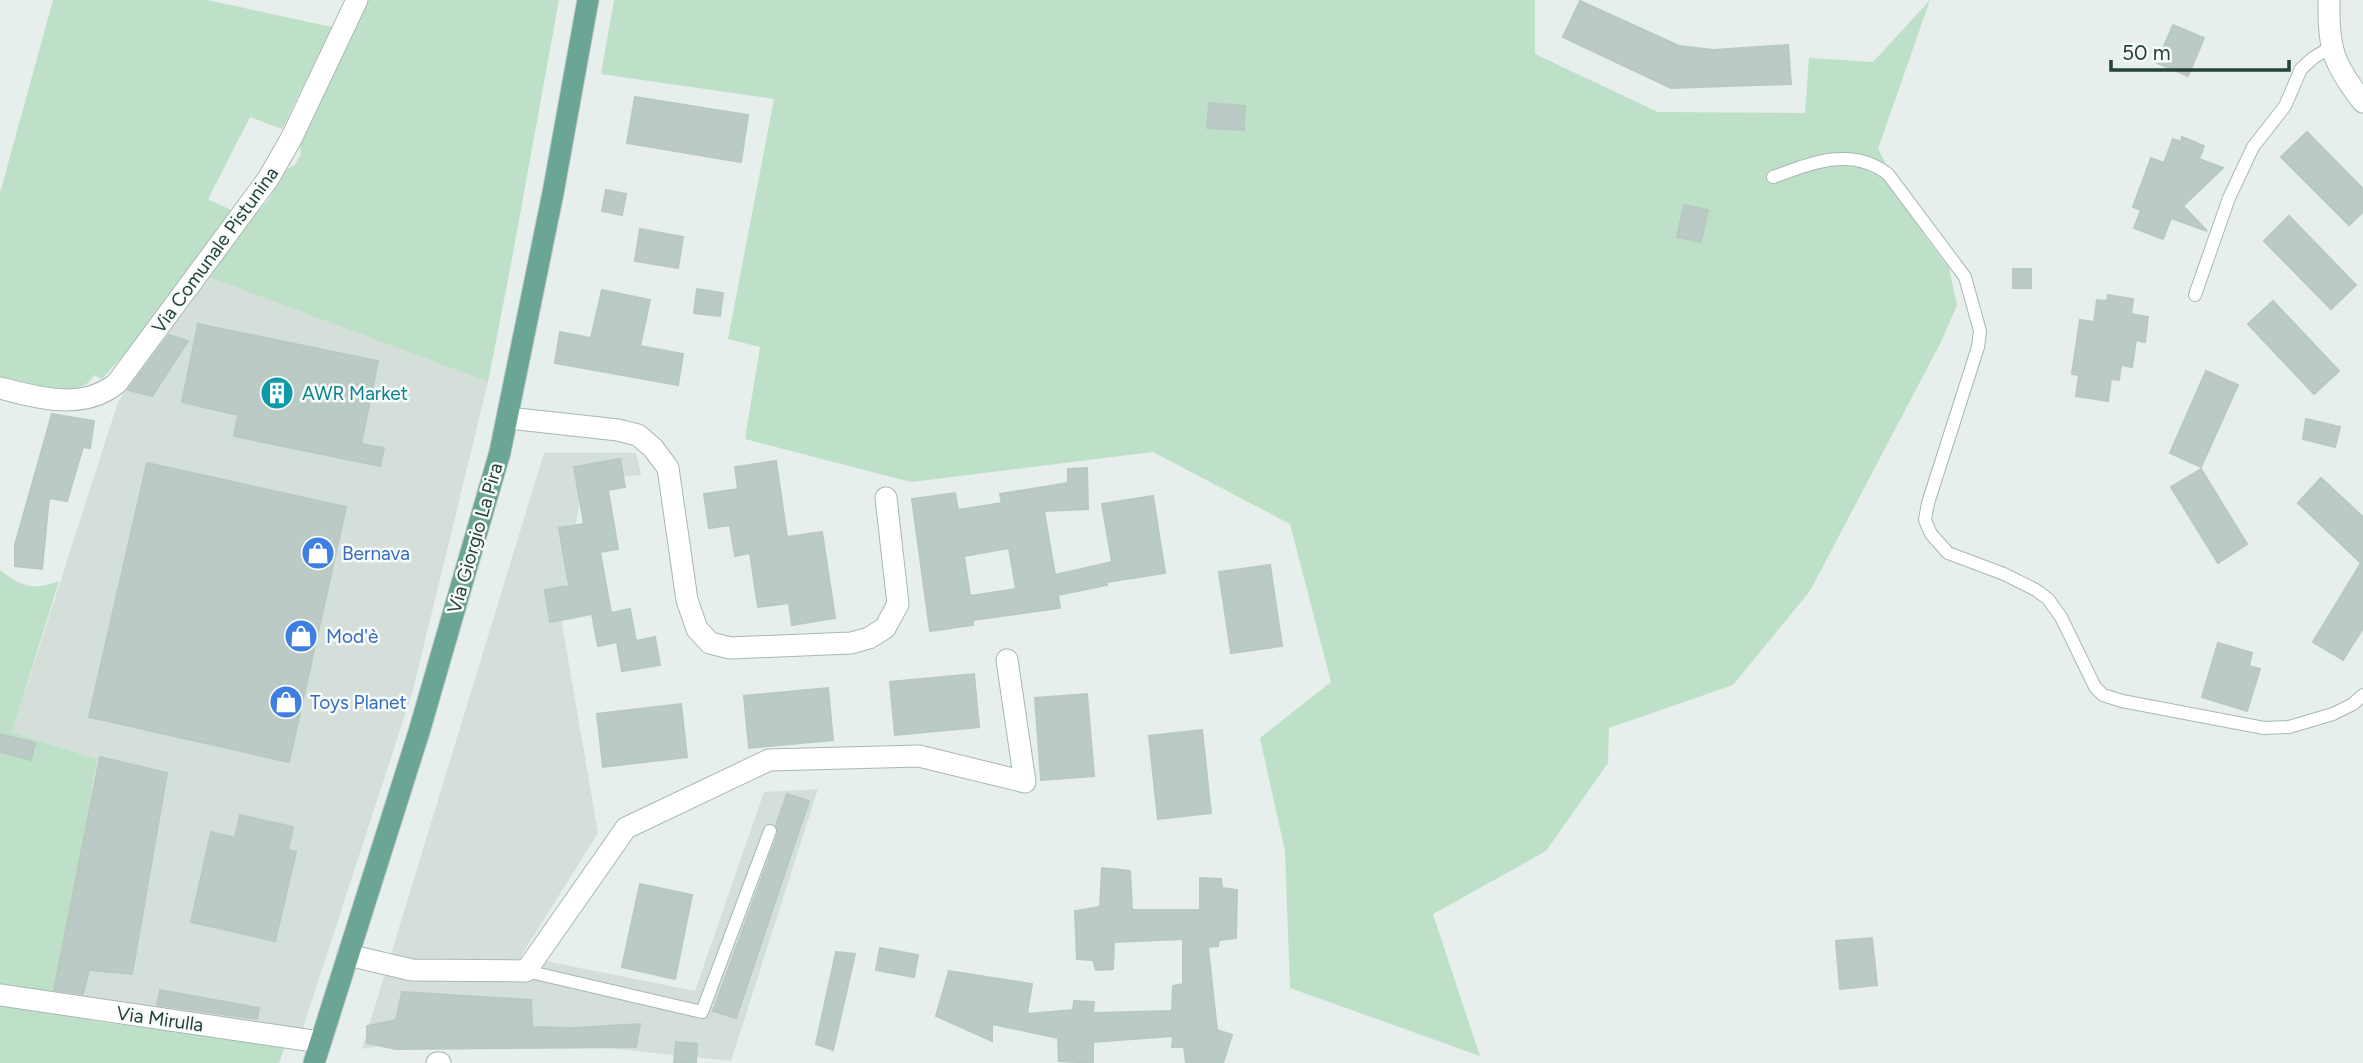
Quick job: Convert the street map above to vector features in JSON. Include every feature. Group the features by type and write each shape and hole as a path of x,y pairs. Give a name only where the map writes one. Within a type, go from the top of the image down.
{"main road":[{"name":"Via Giorgio La Pira","path":"317,1053 419,732 491,485 508,418 553,193 587,0"}],"street":[{"name":"Via Comunale Pistunina","path":"0,387 35,397 63,400 100,394 117,383 268,179 357,0"},
{"path":"2329,0 2328,37 2331,47 2340,70 2363,102"},
{"path":"508,418 618,430 638,435 653,448 668,468 687,600 697,629 710,643 730,648 851,643 869,638 885,628 898,604 886,498"},
{"path":"348,955 412,970 526,971 626,828 769,760 919,756 1025,782 1007,660"},
{"name":"Via Mirulla","path":"0,995 317,1053"}],"lane":[{"path":"2195,295 2229,198 2253,147 2286,106 2301,69 2331,47"},
{"path":"1773,177 1807,165 1836,159 1853,158 1873,162 1888,173 1965,277 1980,331 1978,347 1928,503 1925,520 1931,534 1948,553 2004,574 2048,599 2062,617 2090,678 2103,695 2264,728 2289,727 2333,714 2353,704 2363,695"},
{"path":"526,971 702,1012 770,831"}],"shaded area":[{"path":"203,275 488,382 413,690 300,1037 56,997 97,759 12,732 118,402"},
{"path":"544,453 636,453 641,475 583,480 561,618 598,833 521,956 695,991 764,792 818,789 731,1061 456,1032 362,1049"}],"green space":[{"path":"53,0 207,0 332,27 282,129 250,117 208,199 231,210 152,323 102,379 94,375 84,385 66,389 0,381 0,193"},
{"path":"367,0 559,0 488,382 203,275 269,199 285,170 295,165 301,154 300,144"},
{"path":"614,0 1535,0 1535,54 1658,112 1805,113 1809,58 1873,62 1930,0 1878,149 1922,232 1949,268 1957,305 1941,342 1810,591 1733,685 1609,728 1608,763 1546,851 1433,914 1480,1056 1290,988 1285,851 1260,738 1331,682 1290,524 1153,452 911,482 745,439 760,347 728,339 774,99 601,74"},
{"path":"0,570 28,586 42,586 59,581 12,732 97,759 56,997 0,986"},
{"path":"0,1004 101,1022 285,1046 279,1063 0,1063"}],"building":[{"path":"1580,1 1679,46 1713,50 1788,45 1791,84 1671,88 1563,37"},
{"path":"2173,25 2204,38 2188,76 2157,63"},
{"path":"635,97 748,115 741,162 627,143"},
{"path":"1209,103 1245,106 1244,130 1207,128"},
{"path":"2307,132 2363,189 2363,212 2349,225 2281,157"},
{"path":"2182,137 2204,146 2199,159 2223,168 2183,206 2207,231 2171,218 2163,239 2134,228 2141,210 2133,207 2151,158 2164,163 2173,139 2181,142"},
{"path":"606,190 626,194 622,215 602,211"},
{"path":"1684,205 1708,210 1701,242 1677,237"},
{"path":"2289,216 2356,285 2331,309 2264,241"},
{"path":"640,229 683,237 678,268 635,261"},
{"path":"2013,269 2031,269 2031,288 2013,288"},
{"path":"697,289 723,293 720,316 694,313"},
{"path":"602,290 650,300 640,346 683,354 678,385 555,363 560,332 591,338"},
{"path":"2108,295 2133,299 2131,314 2148,317 2145,342 2136,340 2132,367 2121,365 2119,380 2111,379 2108,401 2076,396 2079,375 2072,374 2080,320 2094,322 2097,300 2107,301"},
{"path":"2273,301 2339,371 2314,394 2248,324"},
{"name":"AWR Market","path":"198,324 378,361 361,444 384,448 380,466 234,436 238,415 182,402"},
{"path":"169,335 188,341 152,396 128,390"},
{"path":"2206,371 2238,385 2201,467 2170,453"},
{"path":"52,414 94,421 90,448 83,447 67,501 49,498 42,569 15,566 15,545"},
{"path":"2306,419 2340,427 2335,447 2303,439"},
{"path":"620,459 625,487 608,490 618,549 600,552 611,613 630,609 636,641 655,637 660,665 622,671 617,642 598,646 592,614 550,622 545,590 569,586 559,528 584,524 574,467"},
{"path":"776,461 787,537 822,532 835,618 792,625 789,603 758,607 750,553 735,556 730,525 709,528 704,494 738,489 735,467"},
{"path":"147,463 346,507 289,762 89,717"},
{"path":"1087,468 1088,509 1044,511 1055,575 1112,562 1102,504 1153,496 1165,573 1107,582 1107,585 1058,595 1060,608 973,620 973,625 930,631 912,499 955,493 958,510 1002,503 1000,494 1068,483 1068,469","holes":["1009,548 1016,589 970,596 964,556"]},
{"path":"2201,469 2247,544 2218,563 2171,487"},
{"path":"2321,478 2363,517 2363,628 2343,660 2313,642 2361,563 2298,503"},
{"path":"1270,565 1282,646 1231,653 1219,572"},
{"path":"2218,643 2252,653 2249,666 2260,669 2247,711 2202,697"},
{"path":"974,674 979,727 895,735 890,682"},
{"path":"828,688 833,740 749,748 744,696"},
{"path":"1087,694 1094,776 1041,780 1035,698"},
{"path":"681,704 687,757 603,767 597,714"},
{"path":"1202,730 1211,813 1158,819 1149,736"},
{"path":"0,734 35,743 31,760 0,752"},
{"path":"100,757 167,773 132,974 89,970 83,994 54,990"},
{"path":"787,794 809,801 736,1018 713,1011 778,834 776,825"},
{"path":"240,815 293,827 288,850 296,852 275,941 191,922 211,832 235,838"},
{"path":"1102,868 1130,871 1132,910 1200,910 1200,878 1221,879 1222,888 1237,890 1236,938 1219,940 1218,946 1208,947 1217,1030 1232,1035 1223,1063 1186,1063 1184,1047 1172,1047 1173,1036 1093,1042 1093,1063 1059,1061 1058,1038 992,1024 992,1041 936,1016 949,971 1032,984 1027,1014 1073,1010 1074,1001 1094,1002 1093,1013 1172,1011 1173,986 1183,984 1183,939 1114,942 1113,969 1096,970 1093,960 1077,959 1075,911 1100,907"},
{"path":"640,884 692,895 675,979 622,967"},
{"path":"1872,938 1877,985 1840,989 1836,941"},
{"path":"880,948 918,955 914,977 876,970"},
{"path":"836,952 855,954 833,1050 816,1044"},
{"path":"160,990 259,1008 257,1019 157,1005"},
{"path":"402,992 531,1000 532,1027 573,1028 640,1024 636,1047 396,1049 367,1043 367,1026 396,1020"},
{"path":"676,1042 697,1044 696,1063 674,1062"}],"place":[{"name":"AWR Market","path":"277,393"},
{"name":"Bernava","path":"318,553"},
{"name":"Mod'è","path":"301,636"},
{"name":"Toys Planet","path":"286,702"}]}
